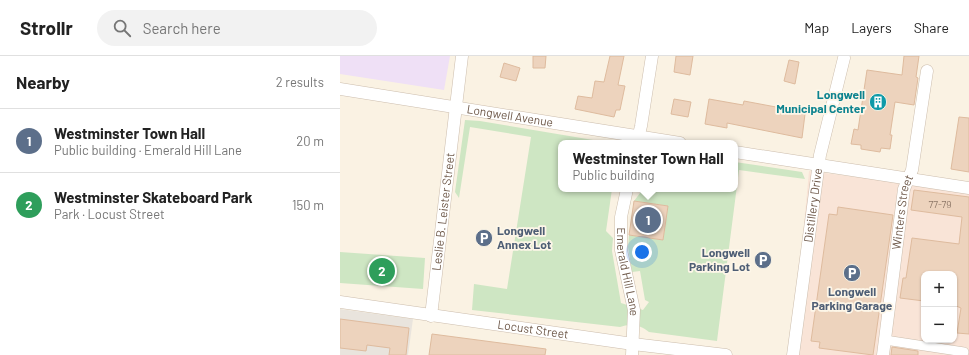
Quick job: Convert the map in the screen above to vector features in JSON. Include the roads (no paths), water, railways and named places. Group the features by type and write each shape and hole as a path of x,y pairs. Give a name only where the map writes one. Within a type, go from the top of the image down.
{"street":[{"name":"Leslie B. Leister Street","path":"432,316 462,56"},
{"path":"637,140 641,126 652,56"},
{"name":"Distillery Drive","path":"793,355 819,165 844,58"},
{"name":"Winters Street","path":"883,355 904,189 912,170 927,71"},
{"name":"Longwell Avenue","path":"340,89 455,107 637,140"},
{"path":"738,152 969,188"},
{"name":"Emerald Hill Lane","path":"626,192 621,218 621,250 634,310 632,350"},
{"name":"Locust Street","path":"340,302 632,350 726,355"},
{"path":"885,340 964,352 963,355"}],"place":[{"name":"Longwell Municipal Center","path":"878,102"},
{"name":"Westminster Town Hall","path":"648,220"},
{"name":"Longwell Annex Lot","path":"484,238"},
{"name":"Longwell Parking Lot","path":"763,260"},
{"name":"Westminster Skateboard Park","path":"382,271"},
{"name":"Longwell Parking Garage","path":"852,273"}]}
